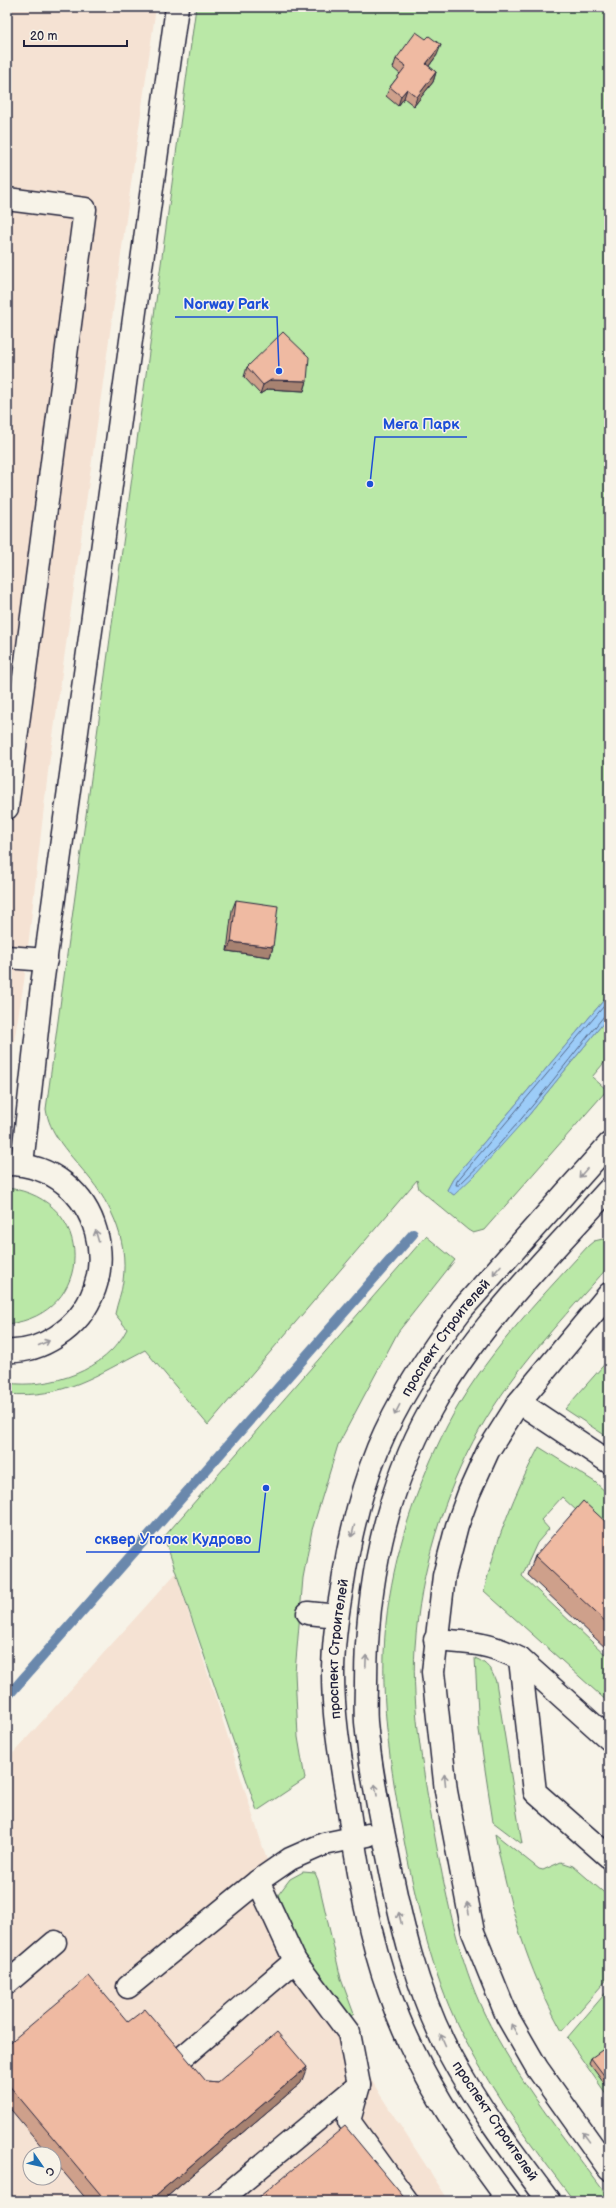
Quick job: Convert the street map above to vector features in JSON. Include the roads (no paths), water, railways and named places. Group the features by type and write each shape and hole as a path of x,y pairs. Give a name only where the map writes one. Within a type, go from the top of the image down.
{"street":[{"path":"7,1351 16,1352 45,1344 70,1327 89,1304 99,1275 100,1245 92,1216 74,1192 50,1173 14,1164 46,960 177,7"},
{"path":"7,199 85,209 7,808"},
{"path":"7,956 46,960"},
{"name":"проспект Строителей","path":"508,2201 446,2112 405,2032 389,1994 374,1943 353,1838 337,1733 333,1674 337,1616 346,1560 363,1490 378,1446 406,1393 444,1333 463,1308 609,1144"},
{"name":"проспект Строителей","path":"549,2201 503,2139 473,2094 442,2037 415,1972 400,1919 383,1832 366,1720 367,1628 375,1575 392,1499 410,1452 430,1411 467,1351 485,1327 609,1189"},
{"path":"609,1294 519,1402 488,1452 460,1520 444,1576 435,1640 433,1672 446,1791 473,1932 507,2016 537,2068 609,2169"},
{"path":"519,1402 609,1462"},
{"path":"308,1613 337,1616"},
{"path":"435,1640 484,1644 503,1650 520,1659 609,1739"},
{"path":"520,1659 535,1792 609,1857"},
{"path":"128,1987 258,1881 290,1859 324,1844 383,1832"},
{"path":"258,1881 295,1961 349,2033 359,2085 349,2121 407,2201"},
{"path":"7,1983 55,1942"},
{"path":"184,2056 295,1961"},
{"path":"219,2201 359,2085"}],"water":[{"path":"609,994 609,1016 528,1116 476,1174 454,1195 447,1190 453,1179"}],"waterway":[{"path":"7,1697 413,1234"}],"place":[{"name":"Norway Park","path":"279,371"},
{"name":"Мега Парк","path":"370,484"},
{"name":"сквер Уголок Кудрово","path":"266,1488"}]}
